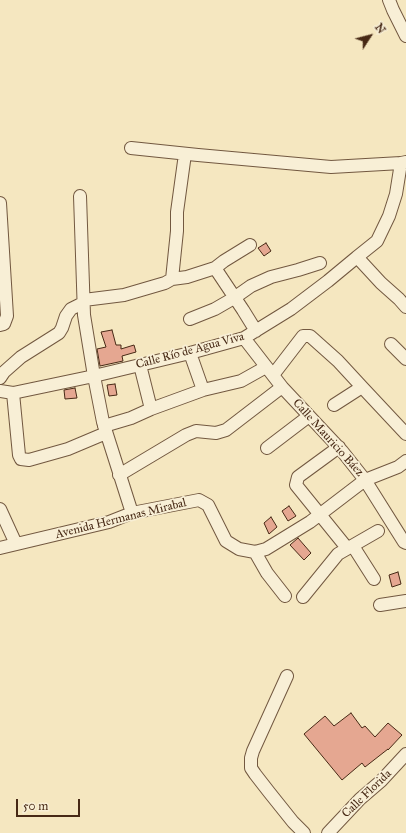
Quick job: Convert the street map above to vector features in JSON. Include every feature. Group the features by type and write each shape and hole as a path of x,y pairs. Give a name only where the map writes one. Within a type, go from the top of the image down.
{"street":[{"path":"389,0 406,36"},
{"path":"130,148 331,167 403,162"},
{"path":"172,279 177,231 177,212 185,154"},
{"name":"Calle Río de Agua Viva","path":"0,391 13,393 94,376 190,353 244,338 291,308 328,281 377,241 389,216 396,194 403,162"},
{"path":"80,196 84,315 94,376 105,430 132,513"},
{"path":"0,203 7,316 4,324 0,325"},
{"path":"0,378 4,372 21,356 46,342 58,333 62,328 70,309 84,302 124,295 172,279 187,277 214,268 250,246"},
{"path":"357,257 380,284 406,307"},
{"path":"190,319 215,309 251,286 271,277 320,263"},
{"path":"214,268 256,331"},
{"path":"13,393 19,455 21,459 29,460 68,448 131,418 203,390 241,381 269,371 303,336 310,336 338,361 406,434"},
{"name":"Calle Mauricio Báez","path":"244,338 282,387 339,447 365,480 406,543"},
{"path":"391,344 406,360"},
{"path":"190,353 203,390"},
{"path":"140,365 152,409"},
{"path":"119,475 186,435 196,431 216,433 226,430 282,387"},
{"path":"334,405 362,387"},
{"path":"268,448 309,416"},
{"path":"339,447 298,477 296,485 319,515 350,547 374,579"},
{"path":"285,596 267,573 255,552 266,549 310,522 365,480 406,461"},
{"name":"Avenida Hermanas Mirabal","path":"0,548 109,522 132,513 199,500 208,505 226,541 239,549 255,552"},
{"path":"0,509 16,544"},
{"path":"303,597 338,554 378,531"},
{"path":"380,605 406,601"},
{"path":"287,676 253,751 250,764 265,788 304,833"},
{"name":"Calle Florida","path":"328,833 406,754"}],"building":[{"path":"266,243 271,251 264,256 258,248"},
{"path":"112,330 116,345 121,345 121,349 134,345 136,352 122,356 123,361 100,366 97,349 106,347 101,332"},
{"path":"115,384 117,395 109,396 107,385"},
{"path":"75,388 77,398 65,399 64,390"},
{"path":"289,506 296,516 288,521 282,511"},
{"path":"271,517 277,527 269,534 264,523"},
{"path":"298,538 311,553 304,560 290,545"},
{"path":"398,572 401,584 392,587 389,575"},
{"path":"351,713 362,728 365,726 375,737 388,723 402,735 388,750 365,767 362,763 342,780 304,734 325,716 334,726"}]}
